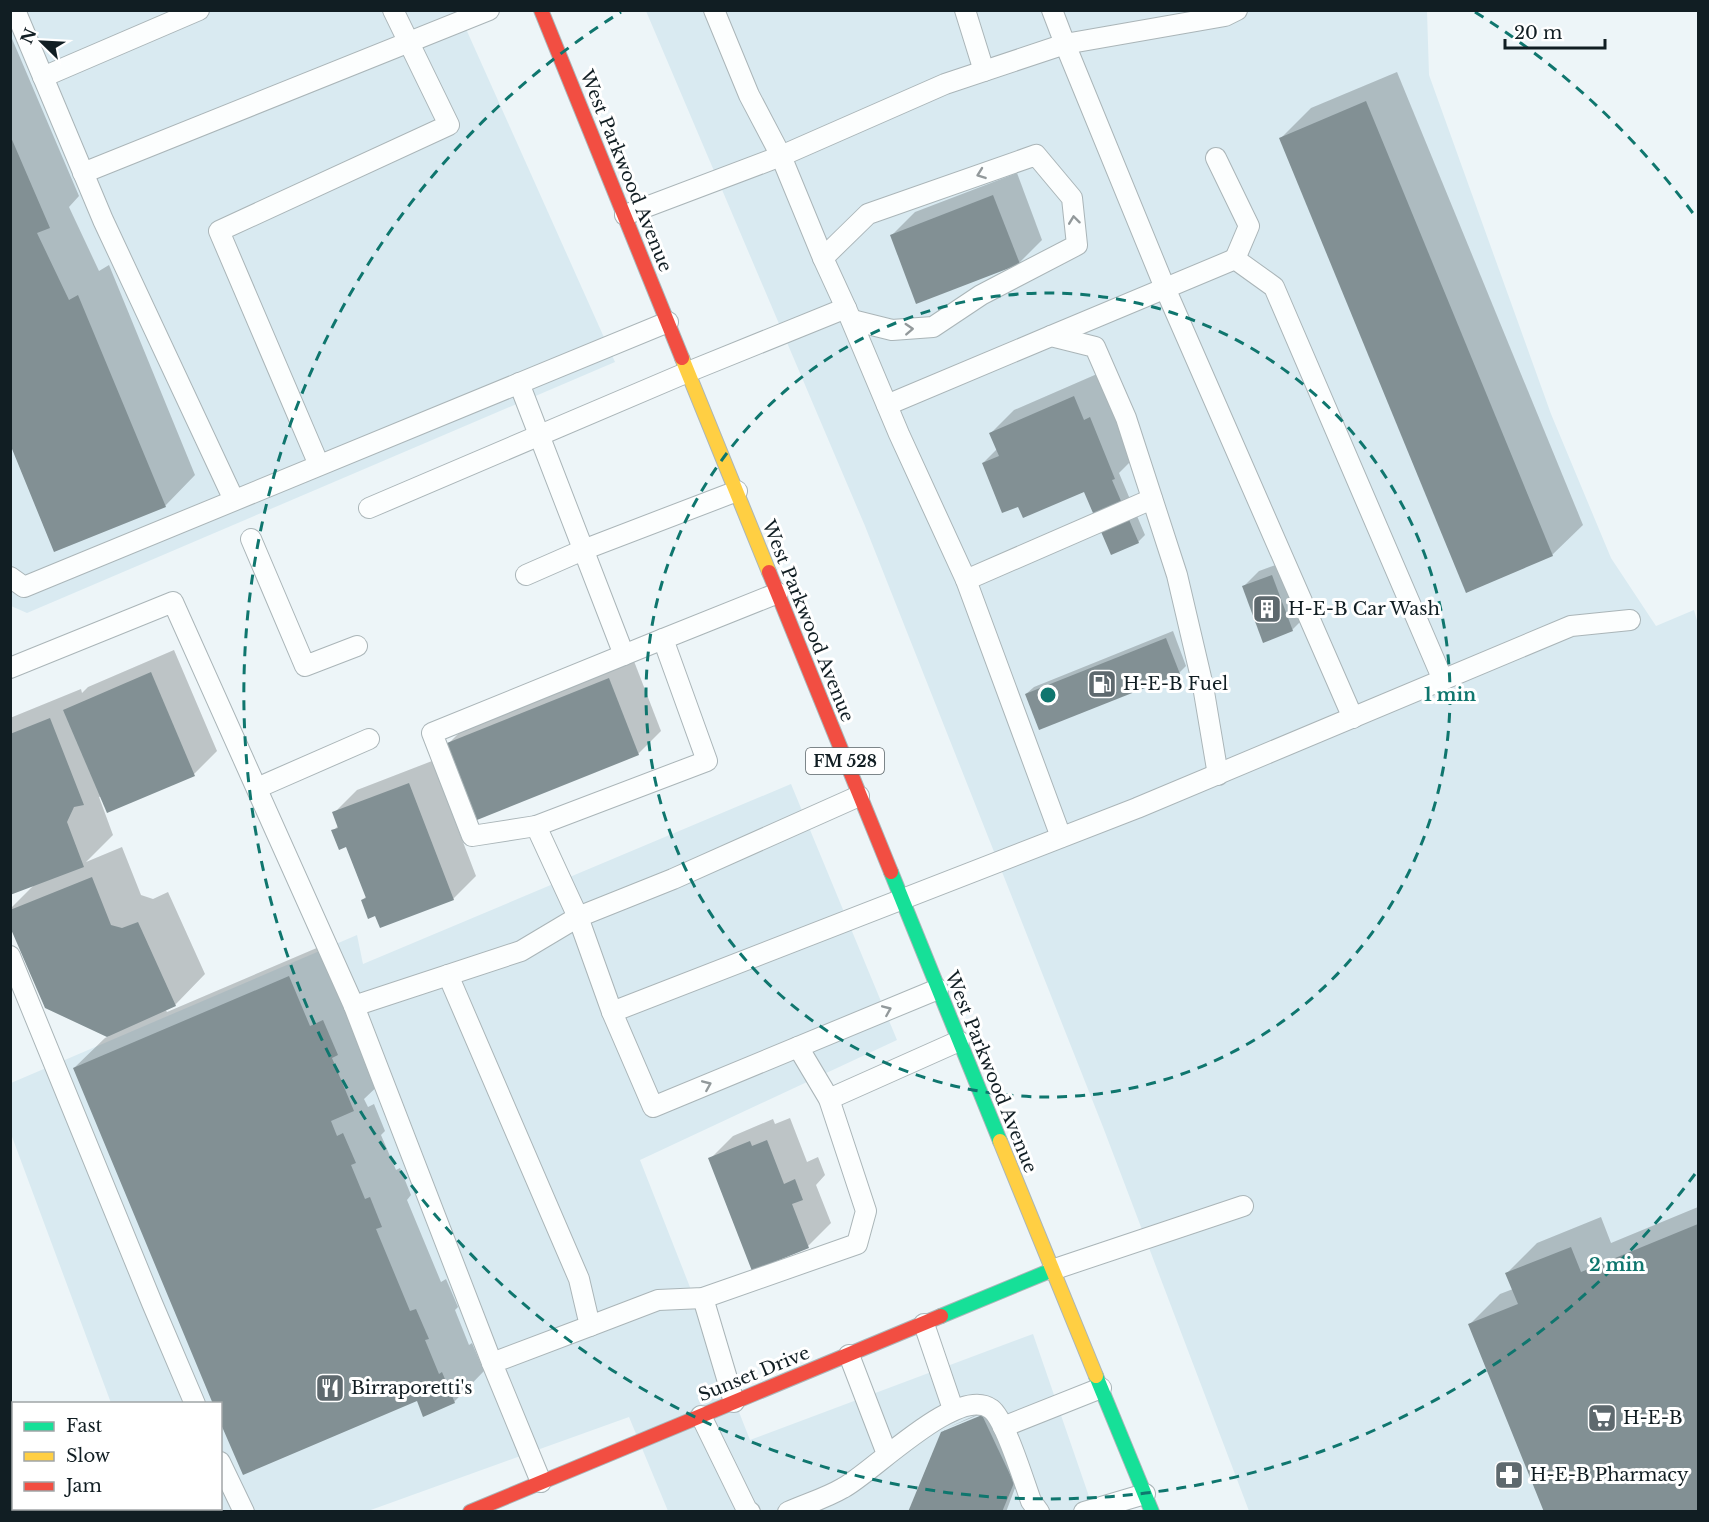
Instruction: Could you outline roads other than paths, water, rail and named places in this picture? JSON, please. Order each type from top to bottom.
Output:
[{"type":"main road","name":"West Parkwood Avenue","points":[[541,10],[1148,1503]]},
{"type":"main road","name":"Sunset Drive","points":[[470,1512],[1052,1270]]},
{"type":"lane","points":[[15,10],[103,220],[234,500]]},
{"type":"lane","points":[[43,77],[199,10]]},
{"type":"lane","points":[[319,465],[219,231],[449,125],[393,10]]},
{"type":"lane","points":[[83,173],[489,10]]},
{"type":"lane","points":[[714,10],[749,95],[781,156],[822,258],[966,580],[1061,837]]},
{"type":"lane","points":[[965,10],[984,71]]},
{"type":"lane","points":[[1052,10],[1165,288],[1353,718]]},
{"type":"lane","points":[[625,215],[781,156],[945,84],[1065,44],[1225,16],[1237,10]]},
{"type":"lane","points":[[369,508],[688,372],[849,314],[892,330],[933,327],[981,295],[1077,245],[1072,198],[1036,155],[868,214],[822,258]]},
{"type":"lane","points":[[887,405],[1235,259],[1249,226],[1216,158]]},
{"type":"lane","points":[[1235,259],[1274,287],[1443,680]]},
{"type":"lane","points":[[10,577],[24,587],[668,322]]},
{"type":"lane","points":[[1052,336],[1095,347],[1126,418],[1177,574],[1203,686],[1218,775]]},
{"type":"lane","points":[[519,383],[624,655]]},
{"type":"lane","points":[[526,575],[583,550],[736,491]]},
{"type":"lane","points":[[966,580],[1152,499]]},
{"type":"lane","points":[[251,539],[305,666],[357,646]]},
{"type":"lane","points":[[663,639],[707,761],[536,826],[472,836],[432,733],[663,639],[778,593]]},
{"type":"lane","points":[[10,668],[173,602],[354,1006],[492,1363],[541,1482]]},
{"type":"lane","points":[[612,1012],[1218,775],[1571,626],[1630,620]]},
{"type":"lane","points":[[256,788],[369,740]]},
{"type":"lane","points":[[354,1006],[521,951],[578,917],[674,879],[860,796]]},
{"type":"lane","points":[[536,826],[578,917],[612,1012],[653,1107],[938,989]]},
{"type":"lane","points":[[10,956],[194,1402]]},
{"type":"lane","points":[[448,975],[579,1279],[590,1326]]},
{"type":"lane","points":[[829,1099],[959,1041]]},
{"type":"lane","points":[[492,1363],[657,1300],[703,1298],[857,1245],[866,1211],[829,1099],[798,1047]]},
{"type":"lane","points":[[1052,1270],[1244,1206]]},
{"type":"lane","points":[[703,1298],[734,1402]]},
{"type":"lane","points":[[924,1324],[953,1409]]},
{"type":"lane","points":[[849,1355],[886,1454]]},
{"type":"lane","points":[[1003,1427],[1101,1388]]},
{"type":"lane","points":[[788,1512],[844,1488],[886,1454],[953,1409],[975,1405],[990,1408],[1003,1427],[1031,1502],[1039,1512]]},
{"type":"lane","points":[[701,1416],[750,1512]]},
{"type":"lane","points":[[222,1466],[244,1512]]},
{"type":"lane","points":[[1084,1512],[1148,1503]]},
{"type":"place","name":"H-E-B Car Wash","points":[[1267,609]]},
{"type":"place","name":"H-E-B Fuel","points":[[1102,684]]},
{"type":"place","name":"Birraporetti's","points":[[330,1388]]},
{"type":"place","name":"H-E-B","points":[[1602,1418]]},
{"type":"place","name":"H-E-B Pharmacy","points":[[1509,1475]]}]
